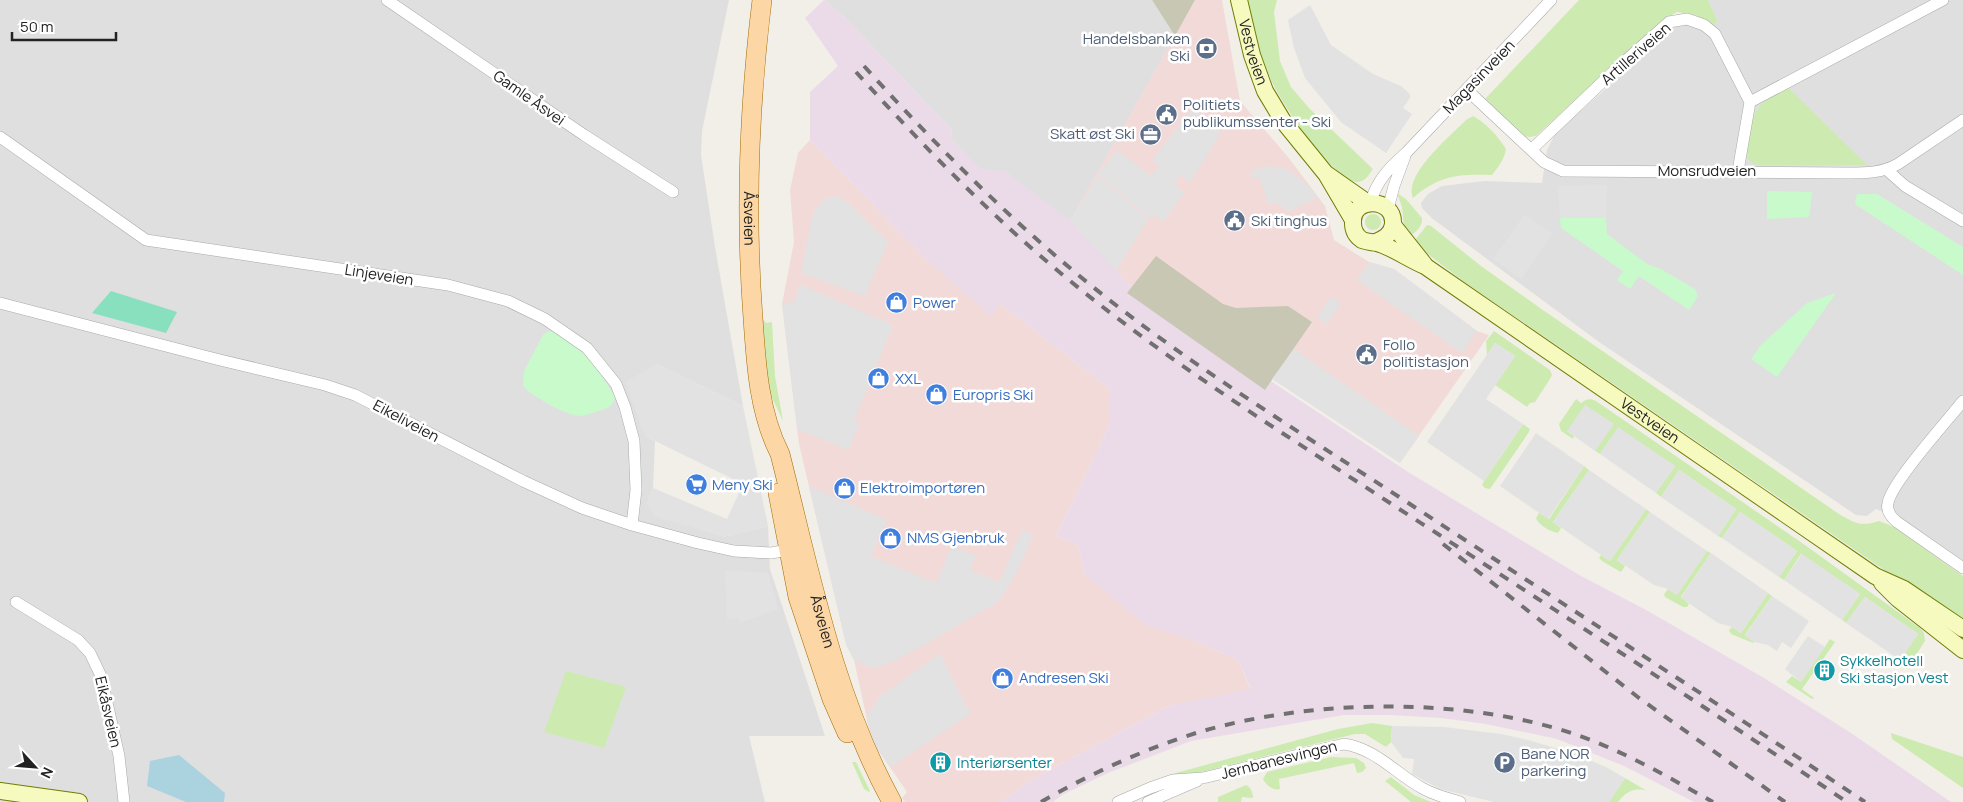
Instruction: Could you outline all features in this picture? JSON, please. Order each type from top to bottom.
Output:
[{"type":"main road","name":"Åsveien","points":[[762,0],[750,128],[748,234],[757,363],[770,435],[770,456],[796,548],[824,627],[847,702],[866,748],[892,802]]},
{"type":"main road","name":"Åsveien","points":[[796,548],[798,597],[828,690],[878,802]]},
{"type":"street","name":"Gamle Åsvei","points":[[387,0],[584,135],[673,192]]},
{"type":"street","name":"Vestveien","points":[[1239,0],[1252,55],[1265,91],[1283,122],[1326,174],[1353,220],[1354,230],[1359,237],[1367,242],[1376,242],[1425,266],[1875,576],[1904,589],[1963,629]]},
{"type":"street","name":"Magasinveien","points":[[1369,203],[1382,178],[1551,0]]},
{"type":"street","points":[[1738,172],[1750,102],[1942,0]]},
{"type":"street","name":"Artilleriveien","points":[[1531,150],[1616,69],[1670,22],[1687,19],[1704,25],[1715,34],[1750,102]]},
{"type":"street","name":"Monsrudveien","points":[[1467,90],[1544,162],[1563,171],[1848,173],[1888,170],[1963,120]]},
{"type":"street","name":"Linjeveien","points":[[0,137],[146,240],[448,285],[508,301],[545,319],[587,348],[616,384],[625,407],[634,441],[636,490],[632,524]]},
{"type":"street","name":"Magasinveien","points":[[1390,217],[1392,192],[1406,153]]},
{"type":"street","points":[[1888,170],[1906,186],[1963,221]]},
{"type":"street","name":"Vestveien","points":[[1326,174],[1369,203],[1380,204],[1425,266]]},
{"type":"street","points":[[1353,220],[1356,211],[1369,203]]},
{"type":"street","points":[[1376,242],[1387,236],[1390,217]]},
{"type":"street","name":"Eikeliveien","points":[[0,303],[325,385],[355,395],[523,481],[582,508],[632,524],[734,551],[771,552],[796,548]]},
{"type":"street","points":[[1963,401],[1894,489],[1888,502],[1891,517],[1963,568]]},
{"type":"street","name":"Vestveien","points":[[1875,576],[1898,599],[1963,650]]},
{"type":"street","name":"Eikåsveien","points":[[16,602],[78,640],[95,661],[101,676],[119,756],[124,802]]},
{"type":"street","name":"Jernbanesvingen","points":[[1118,802],[1173,780],[1204,778],[1344,744],[1357,746],[1370,752],[1422,788],[1438,796],[1460,802]]},
{"type":"street","name":"Jernbanesvingen","points":[[1148,802],[1176,792],[1204,778]]},
{"type":"street","points":[[0,791],[78,802]]},
{"type":"shaded area","points":[[0,0],[729,0],[702,131],[701,155],[743,406],[657,364],[645,436],[655,441],[653,488],[647,504],[723,537],[768,526],[770,569],[825,736],[749,736],[765,802],[0,802]]},
{"type":"shaded area","points":[[824,0],[1152,0],[1175,36],[1070,221],[1045,205],[1006,172],[981,170],[951,139],[952,130],[844,17]]},
{"type":"shaded area","points":[[824,0],[844,17],[952,130],[951,139],[981,169],[1006,172],[1070,221],[1130,285],[1209,340],[1408,472],[1581,576],[1648,611],[1764,678],[1851,733],[1951,802],[1694,802],[1624,766],[1557,739],[1486,724],[1441,718],[1344,715],[1191,741],[1108,773],[1062,795],[1053,802],[1000,802],[1035,778],[1168,706],[1251,689],[1238,660],[1195,641],[1146,625],[1084,574],[1078,545],[1056,536],[1110,421],[1110,389],[1000,304],[991,316],[926,259],[810,140],[810,92],[838,66],[805,18]]},
{"type":"shaded area","points":[[1152,0],[1195,0],[1175,36]]},
{"type":"shaded area","points":[[1195,0],[1222,0],[1240,101],[1288,157],[1325,206],[1334,240],[1369,262],[1394,269],[1477,331],[1489,335],[1400,463],[1130,285],[1070,221]]},
{"type":"shaded area","points":[[1708,0],[1963,0],[1963,564],[1899,519],[1876,509],[1867,516],[1856,515],[1599,342],[1433,219],[1422,208],[1421,203],[1428,194],[1442,186],[1485,181],[1542,183],[1547,150],[1555,134],[1675,27],[1693,24],[1703,29],[1718,22]]},
{"type":"shaded area","points":[[1310,5],[1331,45],[1373,74],[1401,86],[1410,94],[1410,98],[1403,108],[1412,114],[1386,153],[1341,122],[1305,78],[1294,48],[1288,20]]},
{"type":"shaded area","points":[[1193,108],[1221,133],[1190,182],[1181,175],[1174,184],[1184,193],[1163,222],[1155,215],[1150,219],[1098,174],[1117,150],[1151,176],[1159,166],[1152,160]]},
{"type":"shaded area","points":[[810,140],[926,259],[991,315],[1000,304],[1110,389],[1110,421],[1056,536],[1078,545],[1084,574],[1195,641],[1238,660],[1251,690],[1168,706],[1035,778],[1000,802],[905,802],[902,798],[907,792],[876,747],[869,729],[854,660],[846,644],[799,444],[782,304],[794,242],[790,190],[798,153]]},
{"type":"shaded area","points":[[1268,166],[1283,168],[1291,172],[1303,181],[1318,197],[1288,212],[1281,205],[1268,203],[1259,177],[1253,179],[1250,173]]},
{"type":"shaded area","points":[[1098,176],[1148,219],[1116,271],[1070,221]]},
{"type":"shaded area","points":[[1607,185],[1606,218],[1560,218],[1558,186]]},
{"type":"shaded area","points":[[836,196],[849,203],[888,242],[865,296],[801,273],[813,212],[824,199]]},
{"type":"shaded area","points":[[1525,214],[1552,234],[1521,279],[1493,259]]},
{"type":"shaded area","points":[[1156,256],[1223,304],[1236,308],[1288,306],[1312,322],[1265,390],[1127,293]]},
{"type":"shaded area","points":[[1369,262],[1394,269],[1477,331],[1462,353],[1357,280]]},
{"type":"shaded area","points":[[799,284],[893,325],[854,420],[860,423],[848,450],[797,429],[782,304],[795,301]]},
{"type":"shaded area","points":[[1331,297],[1341,303],[1327,324],[1317,317]]},
{"type":"shaded area","points":[[1495,343],[1515,356],[1486,399],[1523,424],[1484,481],[1427,442]]},
{"type":"shaded area","points":[[1294,349],[1419,436],[1400,463],[1272,379]]},
{"type":"shaded area","points":[[657,364],[743,406],[768,526],[723,537],[654,516],[647,504],[653,488],[727,519],[743,484],[645,436],[625,382]]},
{"type":"shaded area","points":[[1585,405],[1614,424],[1595,451],[1567,431]]},
{"type":"shaded area","points":[[1618,427],[1675,466],[1656,493],[1600,454]]},
{"type":"shaded area","points":[[1536,433],[1584,466],[1548,519],[1500,486]]},
{"type":"shaded area","points":[[1589,470],[1646,509],[1610,561],[1553,522]]},
{"type":"shaded area","points":[[1679,470],[1736,509],[1718,536],[1661,497]]},
{"type":"shaded area","points":[[809,486],[887,520],[871,556],[936,583],[952,546],[976,556],[970,570],[999,582],[1022,530],[1033,535],[1017,572],[998,602],[917,649],[887,664],[873,668],[854,660],[846,644]]},
{"type":"shaded area","points":[[1650,512],[1707,551],[1677,595],[1668,589],[1654,585],[1617,560]]},
{"type":"shaded area","points":[[1740,512],[1797,551],[1779,577],[1722,538]]},
{"type":"shaded area","points":[[1711,553],[1768,593],[1741,633],[1732,627],[1718,623],[1681,598]]},
{"type":"shaded area","points":[[1802,554],[1860,594],[1842,620],[1784,580]]},
{"type":"shaded area","points":[[725,570],[768,573],[778,609],[740,623],[738,618],[727,620]]},
{"type":"shaded area","points":[[1772,596],[1809,621],[1791,648],[1782,642],[1777,651],[1768,645],[1754,642],[1745,636]]},
{"type":"shaded area","points":[[1865,597],[1918,634],[1900,660],[1846,623]]},
{"type":"shaded area","points":[[1808,636],[1825,647],[1801,682],[1785,669]]},
{"type":"shaded area","points":[[940,654],[970,714],[890,767],[876,747],[867,716],[880,696]]},
{"type":"shaded area","name":"Bane NOR parkering","points":[[1392,726],[1444,727],[1501,734],[1528,740],[1575,754],[1606,767],[1625,778],[1609,802],[1494,802],[1440,789],[1412,774],[1414,759],[1403,758],[1391,742]]},
{"type":"green space","points":[[1247,0],[1277,0],[1274,12],[1280,61],[1291,87],[1309,108],[1373,169],[1364,180],[1359,182],[1349,179],[1337,170],[1298,125],[1273,84],[1264,64]]},
{"type":"green space","points":[[1579,0],[1708,0],[1718,22],[1712,25],[1695,15],[1677,12],[1660,22],[1536,136],[1524,136],[1485,99]]},
{"type":"green space","points":[[1787,87],[1867,165],[1753,164],[1748,159],[1747,148],[1755,114],[1762,104]]},
{"type":"green space","points":[[1473,116],[1491,130],[1506,149],[1503,160],[1497,169],[1492,175],[1469,175],[1441,180],[1413,198],[1412,189],[1421,167],[1466,120]]},
{"type":"green space","points":[[1767,191],[1812,192],[1809,217],[1767,219]]},
{"type":"green space","points":[[1397,193],[1406,199],[1422,218],[1419,228],[1411,235],[1404,227],[1402,207]]},
{"type":"green space","points":[[1857,194],[1877,194],[1963,247],[1963,275],[1855,204]]},
{"type":"green space","points":[[1373,214],[1379,216],[1381,222],[1379,228],[1373,230],[1367,228],[1365,222],[1367,216]]},
{"type":"green space","points":[[1560,218],[1606,218],[1607,234],[1647,264],[1661,269],[1695,289],[1698,296],[1689,310],[1639,276],[1630,289],[1617,280],[1623,271],[1561,228]]},
{"type":"green space","points":[[1427,225],[1431,226],[1481,266],[1540,308],[1839,514],[1849,520],[1862,524],[1879,521],[1894,527],[1963,576],[1963,624],[1463,281],[1420,248],[1415,240]]},
{"type":"green space","points":[[111,291],[177,312],[166,333],[92,313]]},
{"type":"green space","points":[[1836,293],[1777,377],[1751,359],[1761,345],[1807,303]]},
{"type":"green space","points":[[762,318],[766,323],[772,322],[775,376],[783,421],[768,389]]},
{"type":"green space","points":[[549,331],[569,340],[596,368],[615,397],[609,407],[584,416],[573,415],[549,404],[523,386],[524,371],[543,335]]},
{"type":"green space","points":[[1494,331],[1550,370],[1552,375],[1550,379],[1535,402],[1530,403],[1527,407],[1495,385],[1515,356],[1495,343],[1487,356],[1486,341]]},
{"type":"green space","points":[[1576,399],[1581,403],[1588,399],[1596,401],[1805,545],[1920,628],[1924,633],[1925,641],[1907,669],[1900,664],[1900,660],[1918,634],[1865,597],[1846,623],[1842,620],[1860,594],[1801,554],[1784,580],[1779,577],[1797,551],[1740,512],[1722,538],[1718,536],[1736,509],[1679,470],[1661,497],[1656,493],[1675,466],[1618,428],[1600,454],[1595,451],[1613,424],[1567,431],[1574,436],[1573,439],[1561,431],[1559,424]]},
{"type":"green space","points":[[1523,424],[1530,429],[1529,432],[1490,489],[1485,488],[1482,485],[1484,481]]},
{"type":"green space","points":[[1584,466],[1589,470],[1553,522],[1561,528],[1558,533],[1545,528],[1536,518],[1539,513],[1549,519]]},
{"type":"green space","points":[[1646,509],[1650,512],[1617,560],[1625,566],[1621,572],[1602,561],[1599,558],[1601,555],[1610,561]]},
{"type":"green space","points":[[1707,551],[1711,553],[1681,597],[1689,604],[1687,607],[1683,607],[1665,597],[1664,594],[1668,589],[1677,595]]},
{"type":"green space","points":[[1768,593],[1772,596],[1745,635],[1754,642],[1731,634],[1729,630],[1732,627],[1741,633]]},
{"type":"green space","points":[[1830,639],[1835,642],[1802,689],[1814,698],[1812,699],[1786,682],[1792,676],[1801,682]]},
{"type":"green space","points":[[566,671],[626,687],[604,748],[544,732]]},
{"type":"green space","points":[[1372,723],[1392,726],[1391,742],[1386,747],[1365,734],[1355,734],[1133,789],[1172,774],[1338,729]]},
{"type":"green space","points":[[1891,733],[1963,757],[1963,788],[1892,739]]},
{"type":"green space","points":[[1331,757],[1356,758],[1364,763],[1366,768],[1362,772],[1357,773],[1354,763],[1279,779],[1280,789],[1270,787],[1263,779],[1267,772]]},
{"type":"green space","points":[[852,762],[856,762],[869,792],[864,789]]},
{"type":"green space","points":[[1391,777],[1414,795],[1431,802],[1411,802],[1385,781]]},
{"type":"green space","points":[[1625,778],[1647,791],[1634,790],[1627,793],[1618,802],[1609,802]]},
{"type":"green space","points":[[1246,785],[1251,790],[1253,798],[1242,797],[1241,802],[1218,802],[1218,797]]},
{"type":"water","points":[[179,755],[225,793],[224,802],[186,802],[147,786],[150,761]]},
{"type":"railway","points":[[864,66],[920,127],[1039,242],[1141,324],[1259,406],[1865,802]]},
{"type":"railway","points":[[856,72],[985,206],[1040,256],[1146,340],[1267,423],[1847,802]]},
{"type":"railway","points":[[1443,544],[1639,698],[1785,802]]},
{"type":"railway","points":[[1041,802],[1117,763],[1196,733],[1287,713],[1385,706],[1435,708],[1484,713],[1530,722],[1574,734],[1627,756],[1713,802]]},
{"type":"place","name":"Handelsbanken Ski","points":[[1206,48]]},
{"type":"place","name":"Politiets publikumssenter - Ski","points":[[1167,114]]},
{"type":"place","name":"Skatt øst Ski","points":[[1151,134]]},
{"type":"place","name":"Ski tinghus","points":[[1235,221]]},
{"type":"place","name":"Power","points":[[897,303]]},
{"type":"place","name":"Follo politistasjon","points":[[1367,354]]},
{"type":"place","name":"XXL","points":[[879,379]]},
{"type":"place","name":"Europris Ski","points":[[937,395]]},
{"type":"place","name":"Meny Ski","points":[[696,485]]},
{"type":"place","name":"Elektroimportøren","points":[[844,488]]},
{"type":"place","name":"NMS Gjenbruk","points":[[891,538]]},
{"type":"place","name":"Sykkelhotell Ski stasjon Vest","points":[[1824,670]]},
{"type":"place","name":"Andresen Ski","points":[[1003,678]]},
{"type":"place","name":"Interiørsenter","points":[[941,763]]},
{"type":"place","name":"Bane NOR parkering","points":[[1505,763]]}]
